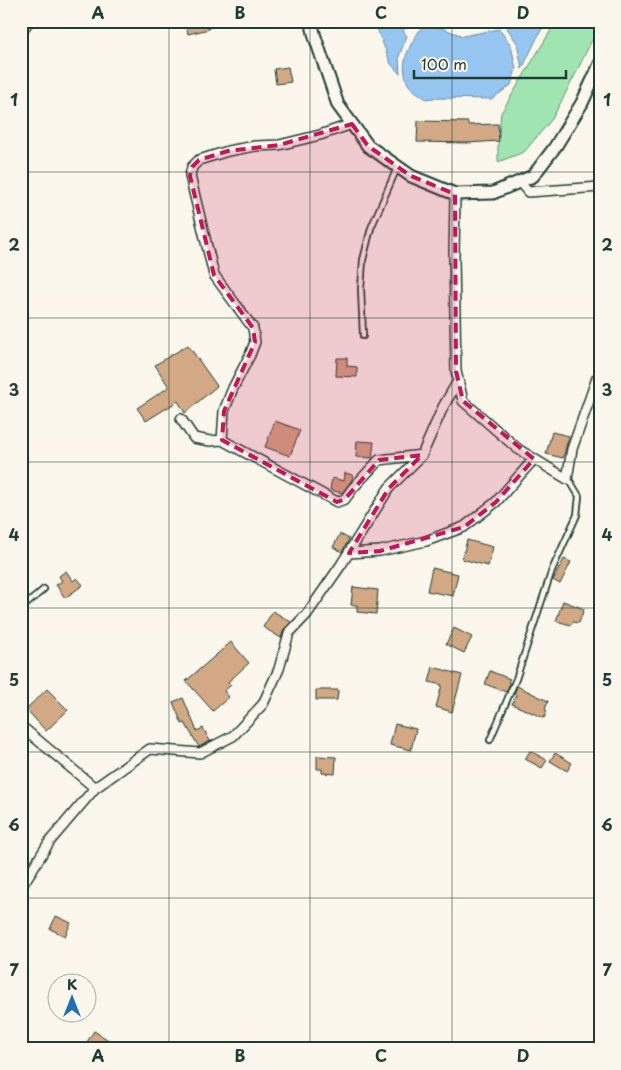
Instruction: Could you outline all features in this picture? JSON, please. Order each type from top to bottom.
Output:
[{"type":"street","points":[[21,32],[30,21]]},
{"type":"street","points":[[311,21],[338,105],[368,146],[411,176],[455,194],[493,193],[533,176],[555,147],[582,103],[600,64]]},
{"type":"street","points":[[222,440],[224,411],[255,342],[253,328],[214,275],[190,176],[192,167],[199,160],[228,151],[255,146],[278,145],[320,135],[352,124]]},
{"type":"street","points":[[519,181],[528,192],[600,187]]},
{"type":"street","points":[[455,194],[456,371],[463,401],[518,449],[567,479],[572,449],[597,378],[600,376]]},
{"type":"street","points":[[21,887],[50,841],[95,788],[150,749],[200,753],[234,736],[263,704],[279,669],[289,633],[307,614],[349,553],[389,488],[422,455],[443,407],[458,380]]},
{"type":"street","points":[[180,419],[194,438],[210,441],[222,440],[336,502],[345,499],[379,460],[422,455]]},
{"type":"street","points":[[349,553],[380,551],[426,541],[464,527],[496,502],[534,459]]},
{"type":"street","points":[[21,726],[95,788]]},
{"type":"lane","points":[[363,336],[361,289],[364,260],[371,228],[398,167]]},
{"type":"lane","points":[[490,740],[516,679],[552,570],[577,515],[579,496],[567,479]]},
{"type":"lane","points":[[21,609],[44,589]]},
{"type":"highlighted area","points":[[352,124],[368,146],[411,176],[455,194],[456,371],[463,401],[534,459],[496,502],[464,527],[380,551],[349,553],[389,488],[422,455],[379,460],[345,499],[337,502],[222,440],[224,411],[255,342],[253,328],[214,275],[190,176],[192,167],[199,160],[228,151],[279,145]]},
{"type":"green space","points":[[553,21],[600,21],[600,29],[591,42],[552,119],[524,152],[498,162],[501,113],[551,30]]},
{"type":"water","points":[[374,21],[418,21],[414,26],[408,24],[403,31],[407,36],[399,56],[400,74],[391,64]]},
{"type":"water","points":[[517,21],[546,21],[522,69],[517,43],[507,28]]},
{"type":"water","points":[[425,22],[463,36],[499,29],[511,45],[516,69],[511,85],[492,99],[426,99],[416,92],[408,84],[405,75],[405,59]]},
{"type":"building","points":[[185,21],[207,21],[209,29],[188,34]]},
{"type":"building","points":[[288,67],[291,82],[276,84],[274,69]]},
{"type":"building","points":[[418,121],[468,122],[468,125],[498,124],[499,141],[467,143],[417,142]]},
{"type":"building","points":[[188,345],[217,386],[185,413],[178,401],[146,421],[137,408],[169,387],[155,365]]},
{"type":"building","points":[[337,358],[347,358],[347,366],[357,367],[357,377],[336,376]]},
{"type":"building","points":[[275,421],[300,430],[290,456],[265,447]]},
{"type":"building","points":[[552,432],[569,436],[563,458],[546,454]]},
{"type":"building","points":[[357,441],[374,442],[372,458],[356,457]]},
{"type":"building","points":[[345,473],[353,475],[352,480],[342,493],[330,490],[332,478],[344,481]]},
{"type":"building","points":[[340,534],[349,539],[342,552],[333,547]]},
{"type":"building","points":[[467,540],[493,547],[488,566],[462,559]]},
{"type":"building","points":[[564,559],[571,562],[560,584],[553,580]]},
{"type":"building","points":[[432,568],[458,574],[453,596],[427,591]]},
{"type":"building","points":[[66,571],[73,581],[77,578],[83,585],[65,598],[56,585],[62,581],[59,576]]},
{"type":"building","points":[[353,587],[378,590],[376,614],[357,612],[357,605],[351,605]]},
{"type":"building","points":[[563,601],[584,609],[579,623],[573,622],[571,625],[556,621]]},
{"type":"building","points":[[273,611],[291,622],[284,629],[281,638],[263,627]]},
{"type":"building","points":[[454,628],[472,637],[464,653],[446,644]]},
{"type":"building","points":[[231,642],[249,663],[228,682],[231,685],[224,691],[229,697],[213,711],[186,681]]},
{"type":"building","points":[[433,667],[462,675],[452,712],[436,707],[442,685],[429,682]]},
{"type":"building","points":[[490,671],[510,679],[506,692],[485,684]]},
{"type":"building","points":[[517,686],[548,701],[544,718],[512,704]]},
{"type":"building","points":[[47,689],[68,710],[46,731],[26,709]]},
{"type":"building","points":[[316,690],[338,690],[337,700],[316,700]]},
{"type":"building","points":[[183,698],[197,731],[203,728],[210,741],[199,747],[185,723],[182,724],[173,702]]},
{"type":"building","points":[[395,724],[416,729],[411,750],[390,745]]},
{"type":"building","points":[[530,751],[547,760],[542,768],[525,759]]},
{"type":"building","points":[[555,753],[572,763],[567,771],[550,761]]},
{"type":"building","points":[[317,756],[336,757],[335,774],[322,773],[322,769],[317,769]]},
{"type":"building","points":[[56,916],[71,923],[65,936],[50,929]]},
{"type":"building","points":[[94,1031],[123,1049],[99,1049],[87,1042]]}]
